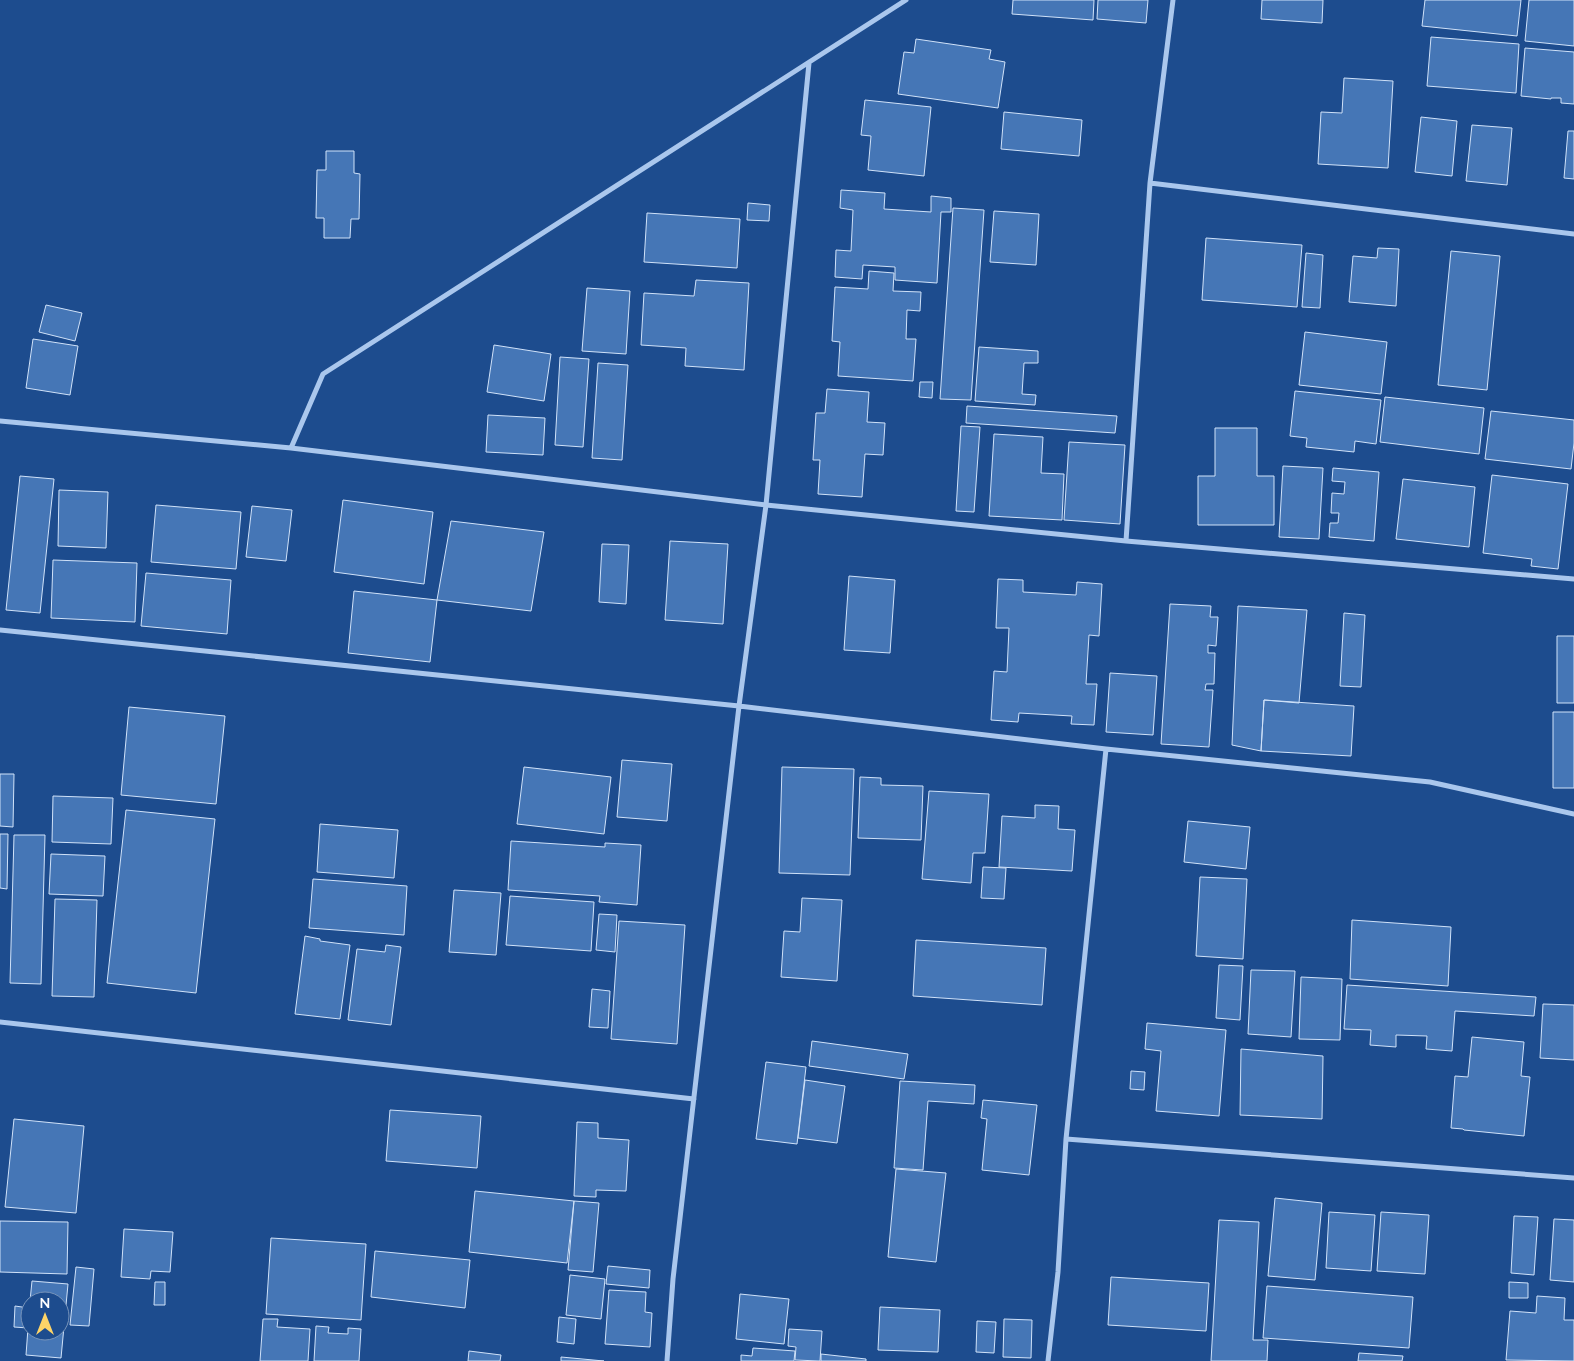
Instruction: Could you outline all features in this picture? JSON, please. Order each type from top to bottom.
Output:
[{"type":"street","points":[[291,448],[323,374],[906,0]]},
{"type":"street","points":[[1126,541],[1150,183],[1173,0]]},
{"type":"street","points":[[667,1361],[674,1279],[739,706],[766,505],[809,63]]},
{"type":"street","points":[[1150,183],[1574,234]]},
{"type":"street","points":[[0,421],[291,448],[766,505],[1126,541],[1574,580]]},
{"type":"street","points":[[0,630],[739,706],[1106,749],[1430,782],[1574,814]]},
{"type":"street","points":[[1048,1361],[1058,1272],[1066,1139],[1106,749]]},
{"type":"street","points":[[0,1022],[694,1099]]},
{"type":"street","points":[[1066,1139],[1574,1178]]},
{"type":"building","points":[[1013,0],[1094,0],[1093,20],[1012,14]]},
{"type":"building","points":[[1098,0],[1148,0],[1146,23],[1097,19]]},
{"type":"building","points":[[1262,0],[1323,0],[1322,23],[1261,19]]},
{"type":"building","points":[[1425,0],[1521,0],[1517,36],[1422,26]]},
{"type":"building","points":[[1529,0],[1574,0],[1574,46],[1525,41]]},
{"type":"building","points":[[1431,37],[1519,44],[1516,93],[1427,86]]},
{"type":"building","points":[[916,39],[991,50],[989,59],[1005,62],[998,108],[898,94],[904,52],[914,53]]},
{"type":"building","points":[[1525,48],[1574,52],[1574,104],[1561,103],[1561,98],[1521,96]]},
{"type":"building","points":[[1344,78],[1393,81],[1388,168],[1318,164],[1321,112],[1342,113]]},
{"type":"building","points":[[865,100],[931,107],[924,176],[868,170],[871,136],[861,135]]},
{"type":"building","points":[[1004,112],[1082,120],[1079,156],[1001,149]]},
{"type":"building","points":[[1421,117],[1457,121],[1452,176],[1415,172]]},
{"type":"building","points":[[1472,125],[1512,128],[1507,185],[1466,181]]},
{"type":"building","points":[[1568,131],[1574,131],[1574,179],[1564,178]]},
{"type":"building","points":[[326,151],[354,151],[354,173],[360,174],[359,219],[351,219],[350,238],[324,238],[324,218],[316,218],[317,170],[326,170]]},
{"type":"building","points":[[841,190],[885,193],[884,209],[931,212],[931,196],[951,198],[951,212],[941,212],[937,283],[895,280],[895,267],[863,265],[862,279],[835,277],[836,250],[851,251],[853,210],[840,208]]},
{"type":"building","points":[[748,203],[770,205],[769,221],[747,220]]},
{"type":"building","points":[[953,208],[984,210],[971,400],[940,399]]},
{"type":"building","points":[[994,211],[1039,214],[1036,265],[990,262]]},
{"type":"building","points":[[647,213],[740,219],[737,268],[644,262]]},
{"type":"building","points":[[1206,238],[1302,245],[1297,307],[1202,300]]},
{"type":"building","points":[[1378,248],[1399,249],[1396,306],[1349,302],[1353,256],[1377,258]]},
{"type":"building","points":[[1451,251],[1500,256],[1487,390],[1438,385]]},
{"type":"building","points":[[1306,253],[1323,255],[1320,308],[1302,307]]},
{"type":"building","points":[[869,271],[894,273],[893,291],[921,292],[920,311],[907,310],[906,339],[916,339],[913,381],[838,376],[840,342],[832,341],[835,287],[868,289]]},
{"type":"building","points":[[696,280],[749,283],[744,370],[685,366],[686,348],[641,345],[644,293],[694,296]]},
{"type":"building","points":[[587,288],[630,291],[626,354],[582,351]]},
{"type":"building","points":[[46,305],[82,313],[75,341],[39,332]]},
{"type":"building","points":[[1305,332],[1387,342],[1381,394],[1299,385]]},
{"type":"building","points":[[33,339],[78,346],[70,395],[26,388]]},
{"type":"building","points":[[494,345],[551,354],[544,401],[487,392]]},
{"type":"building","points":[[979,347],[1038,351],[1038,363],[1024,363],[1022,394],[1036,395],[1035,405],[975,401]]},
{"type":"building","points":[[560,357],[589,359],[583,447],[555,445]]},
{"type":"building","points":[[598,363],[628,365],[622,460],[592,458]]},
{"type":"building","points":[[920,382],[933,382],[932,398],[919,397]]},
{"type":"building","points":[[827,389],[869,392],[867,422],[885,423],[883,455],[865,454],[862,497],[818,494],[820,460],[813,460],[816,413],[825,413]]},
{"type":"building","points":[[1295,391],[1381,400],[1376,444],[1355,441],[1354,452],[1306,447],[1307,438],[1290,436]]},
{"type":"building","points":[[1385,397],[1484,408],[1479,454],[1380,442]]},
{"type":"building","points":[[967,406],[1117,416],[1115,433],[966,423]]},
{"type":"building","points":[[1491,411],[1574,420],[1571,469],[1485,459]]},
{"type":"building","points":[[488,415],[545,418],[543,455],[486,452]]},
{"type":"building","points":[[961,426],[980,427],[974,512],[956,511]]},
{"type":"building","points":[[1215,428],[1257,428],[1257,476],[1274,476],[1274,525],[1198,525],[1198,476],[1215,476]]},
{"type":"building","points":[[994,434],[1043,437],[1041,473],[1064,474],[1062,520],[989,516]]},
{"type":"building","points":[[1069,442],[1125,445],[1120,524],[1064,520]]},
{"type":"building","points":[[1283,466],[1323,468],[1319,539],[1279,537]]},
{"type":"building","points":[[1333,468],[1379,472],[1374,541],[1329,537],[1330,523],[1338,523],[1339,513],[1331,513],[1332,493],[1344,494],[1345,482],[1332,481]]},
{"type":"building","points":[[1492,475],[1568,484],[1558,569],[1531,566],[1532,559],[1483,553]]},
{"type":"building","points":[[20,476],[54,479],[40,613],[6,610]]},
{"type":"building","points":[[1403,479],[1475,487],[1469,547],[1396,539]]},
{"type":"building","points":[[59,490],[108,492],[106,548],[58,546]]},
{"type":"building","points":[[343,500],[433,512],[424,584],[334,572]]},
{"type":"building","points":[[156,505],[241,512],[236,569],[151,562]]},
{"type":"building","points":[[252,506],[292,510],[286,561],[246,557]]},
{"type":"building","points":[[451,521],[544,532],[531,611],[437,600]]},
{"type":"building","points":[[670,541],[728,544],[723,624],[665,620]]},
{"type":"building","points":[[602,544],[629,545],[626,604],[599,602]]},
{"type":"building","points":[[53,560],[137,563],[135,622],[51,618]]},
{"type":"building","points":[[146,573],[231,580],[227,634],[141,626]]},
{"type":"building","points":[[849,576],[895,580],[890,653],[844,650]]},
{"type":"building","points":[[998,579],[1023,580],[1023,592],[1076,595],[1077,582],[1102,584],[1099,636],[1089,635],[1086,684],[1097,684],[1094,725],[1071,724],[1072,716],[1019,713],[1018,722],[991,720],[994,671],[1007,672],[1009,628],[996,628]]},
{"type":"building","points":[[354,591],[437,600],[430,662],[348,653]]},
{"type":"building","points":[[1170,604],[1211,606],[1210,617],[1218,617],[1216,646],[1208,645],[1208,653],[1215,653],[1214,684],[1206,684],[1205,690],[1213,690],[1209,747],[1161,744]]},
{"type":"building","points":[[1238,606],[1307,610],[1299,703],[1264,700],[1261,751],[1232,745]]},
{"type":"building","points":[[1344,613],[1365,615],[1361,687],[1340,686]]},
{"type":"building","points":[[1557,636],[1574,636],[1574,703],[1557,703]]},
{"type":"building","points":[[1110,673],[1157,676],[1153,735],[1106,732]]},
{"type":"building","points":[[1264,700],[1354,706],[1351,756],[1261,751]]},
{"type":"building","points":[[129,707],[225,716],[216,804],[121,795]]},
{"type":"building","points":[[1553,712],[1574,712],[1574,788],[1553,788]]},
{"type":"building","points":[[622,760],[672,764],[667,821],[617,817]]},
{"type":"building","points":[[524,767],[611,777],[604,834],[517,824]]},
{"type":"building","points":[[782,767],[854,769],[850,875],[779,873]]},
{"type":"building","points":[[0,774],[14,774],[13,827],[0,826]]},
{"type":"building","points":[[860,777],[881,778],[881,785],[923,786],[921,840],[858,838]]},
{"type":"building","points":[[929,791],[989,794],[985,853],[973,853],[971,883],[922,879]]},
{"type":"building","points":[[53,796],[113,798],[111,844],[52,842]]},
{"type":"building","points":[[1035,805],[1059,806],[1058,829],[1075,830],[1072,871],[999,867],[1002,816],[1035,818]]},
{"type":"building","points":[[126,810],[215,819],[196,993],[107,983]]},
{"type":"building","points":[[1188,821],[1250,827],[1246,869],[1184,862]]},
{"type":"building","points":[[320,824],[398,830],[394,878],[317,872]]},
{"type":"building","points":[[0,834],[8,834],[7,889],[0,888]]},
{"type":"building","points":[[14,835],[45,835],[41,984],[10,983]]},
{"type":"building","points":[[511,841],[605,847],[605,843],[641,845],[637,905],[599,902],[600,896],[508,890]]},
{"type":"building","points":[[51,854],[105,856],[103,896],[49,894]]},
{"type":"building","points":[[983,867],[1006,868],[1004,899],[981,898]]},
{"type":"building","points":[[1200,877],[1247,879],[1243,959],[1196,956]]},
{"type":"building","points":[[313,879],[407,886],[404,935],[309,928]]},
{"type":"building","points":[[454,890],[501,893],[496,955],[449,952]]},
{"type":"building","points":[[510,896],[594,902],[591,951],[506,945]]},
{"type":"building","points":[[802,898],[842,900],[837,981],[781,977],[784,931],[800,932]]},
{"type":"building","points":[[55,899],[97,900],[94,997],[52,996]]},
{"type":"building","points":[[599,914],[617,915],[615,952],[596,950]]},
{"type":"building","points":[[1352,920],[1451,927],[1448,986],[1350,979]]},
{"type":"building","points":[[619,921],[685,925],[677,1044],[611,1039]]},
{"type":"building","points":[[305,936],[320,939],[320,941],[350,945],[340,1019],[295,1014]]},
{"type":"building","points":[[916,940],[1046,948],[1042,1005],[913,996]]},
{"type":"building","points":[[386,945],[401,947],[391,1025],[348,1020],[357,949],[385,952]]},
{"type":"building","points":[[1219,965],[1243,966],[1240,1020],[1216,1018]]},
{"type":"building","points":[[1251,970],[1295,971],[1291,1037],[1248,1034]]},
{"type":"building","points":[[1301,977],[1342,979],[1340,1040],[1299,1039]]},
{"type":"building","points":[[1347,985],[1536,997],[1534,1016],[1455,1011],[1452,1051],[1426,1049],[1427,1036],[1396,1035],[1396,1047],[1370,1045],[1371,1030],[1344,1029]]},
{"type":"building","points":[[592,989],[610,991],[608,1028],[589,1027]]},
{"type":"building","points":[[1543,1004],[1574,1005],[1574,1060],[1540,1058]]},
{"type":"building","points":[[1147,1023],[1226,1030],[1219,1116],[1156,1111],[1161,1051],[1145,1049]]},
{"type":"building","points":[[1472,1037],[1524,1042],[1521,1076],[1530,1077],[1524,1136],[1451,1128],[1455,1076],[1468,1077]]},
{"type":"building","points":[[812,1041],[908,1054],[904,1079],[809,1066]]},
{"type":"building","points":[[1241,1049],[1323,1056],[1322,1119],[1240,1115]]},
{"type":"building","points":[[766,1062],[806,1067],[797,1144],[756,1139]]},
{"type":"building","points":[[1131,1071],[1145,1072],[1144,1090],[1130,1089]]},
{"type":"building","points":[[805,1080],[845,1086],[837,1143],[798,1138]]},
{"type":"building","points":[[900,1081],[975,1085],[974,1104],[928,1101],[923,1170],[894,1168]]},
{"type":"building","points":[[983,1100],[1037,1105],[1029,1175],[982,1170],[987,1119],[981,1118]]},
{"type":"building","points":[[390,1110],[481,1116],[477,1168],[386,1161]]},
{"type":"building","points":[[14,1119],[84,1126],[76,1213],[5,1207]]},
{"type":"building","points":[[577,1122],[598,1123],[598,1138],[629,1140],[626,1191],[596,1190],[596,1197],[574,1196]]},
{"type":"building","points":[[896,1169],[946,1173],[936,1262],[888,1257]]},
{"type":"building","points":[[475,1191],[574,1201],[567,1263],[469,1252]]},
{"type":"building","points":[[1275,1198],[1322,1203],[1315,1280],[1268,1276]]},
{"type":"building","points":[[574,1201],[599,1203],[593,1272],[568,1270]]},
{"type":"building","points":[[1329,1212],[1375,1215],[1371,1271],[1326,1268]]},
{"type":"building","points":[[1381,1212],[1429,1215],[1425,1274],[1377,1271]]},
{"type":"building","points":[[1514,1216],[1538,1217],[1534,1275],[1511,1273]]},
{"type":"building","points":[[1554,1219],[1574,1220],[1574,1282],[1550,1280]]},
{"type":"building","points":[[1219,1220],[1259,1222],[1253,1340],[1268,1340],[1267,1361],[1211,1361]]},
{"type":"building","points":[[0,1221],[68,1222],[67,1274],[0,1272]]},
{"type":"building","points":[[124,1229],[173,1232],[170,1272],[151,1271],[150,1279],[121,1277]]},
{"type":"building","points":[[271,1238],[366,1244],[361,1320],[266,1314]]},
{"type":"building","points":[[375,1251],[470,1260],[465,1308],[371,1297]]},
{"type":"building","points":[[608,1266],[650,1270],[649,1288],[606,1284]]},
{"type":"building","points":[[76,1267],[94,1269],[89,1326],[70,1325]]},
{"type":"building","points":[[570,1275],[605,1279],[601,1319],[566,1315]]},
{"type":"building","points":[[1111,1277],[1209,1283],[1206,1331],[1108,1325]]},
{"type":"building","points":[[32,1281],[68,1284],[67,1291],[31,1291]]},
{"type":"building","points":[[155,1282],[165,1282],[165,1305],[154,1305]]},
{"type":"building","points":[[1509,1282],[1528,1283],[1528,1298],[1509,1298]]},
{"type":"building","points":[[1267,1286],[1413,1297],[1409,1348],[1263,1338]]},
{"type":"building","points":[[609,1290],[646,1292],[645,1312],[652,1313],[650,1347],[605,1344]]},
{"type":"building","points":[[740,1294],[789,1299],[784,1344],[736,1339]]},
{"type":"building","points":[[1537,1296],[1565,1298],[1564,1320],[1574,1320],[1574,1361],[1506,1360],[1510,1311],[1536,1313]]},
{"type":"building","points":[[15,1306],[20,1307],[20,1327],[14,1327]]},
{"type":"building","points":[[880,1307],[940,1310],[938,1352],[878,1350]]},
{"type":"building","points":[[559,1317],[576,1319],[574,1344],[557,1342]]},
{"type":"building","points":[[263,1319],[278,1319],[277,1327],[310,1329],[308,1361],[260,1361]]},
{"type":"building","points":[[1004,1319],[1032,1320],[1031,1358],[1003,1357]]},
{"type":"building","points":[[977,1321],[996,1322],[994,1353],[976,1352]]},
{"type":"building","points":[[316,1326],[329,1327],[328,1333],[348,1334],[348,1328],[361,1329],[359,1361],[314,1361]]},
{"type":"building","points":[[789,1329],[822,1331],[820,1361],[795,1360],[796,1347],[788,1346]]},
{"type":"building","points":[[27,1341],[63,1341],[61,1358],[26,1355]]},
{"type":"building","points":[[753,1348],[795,1351],[794,1361],[741,1361],[741,1355],[752,1356]]},
{"type":"building","points":[[469,1351],[501,1355],[500,1361],[468,1361]]},
{"type":"building","points":[[1359,1353],[1403,1356],[1402,1361],[1358,1361]]},
{"type":"building","points":[[821,1354],[866,1359],[866,1361],[821,1361]]},
{"type":"building","points":[[561,1357],[604,1361],[561,1361]]}]
